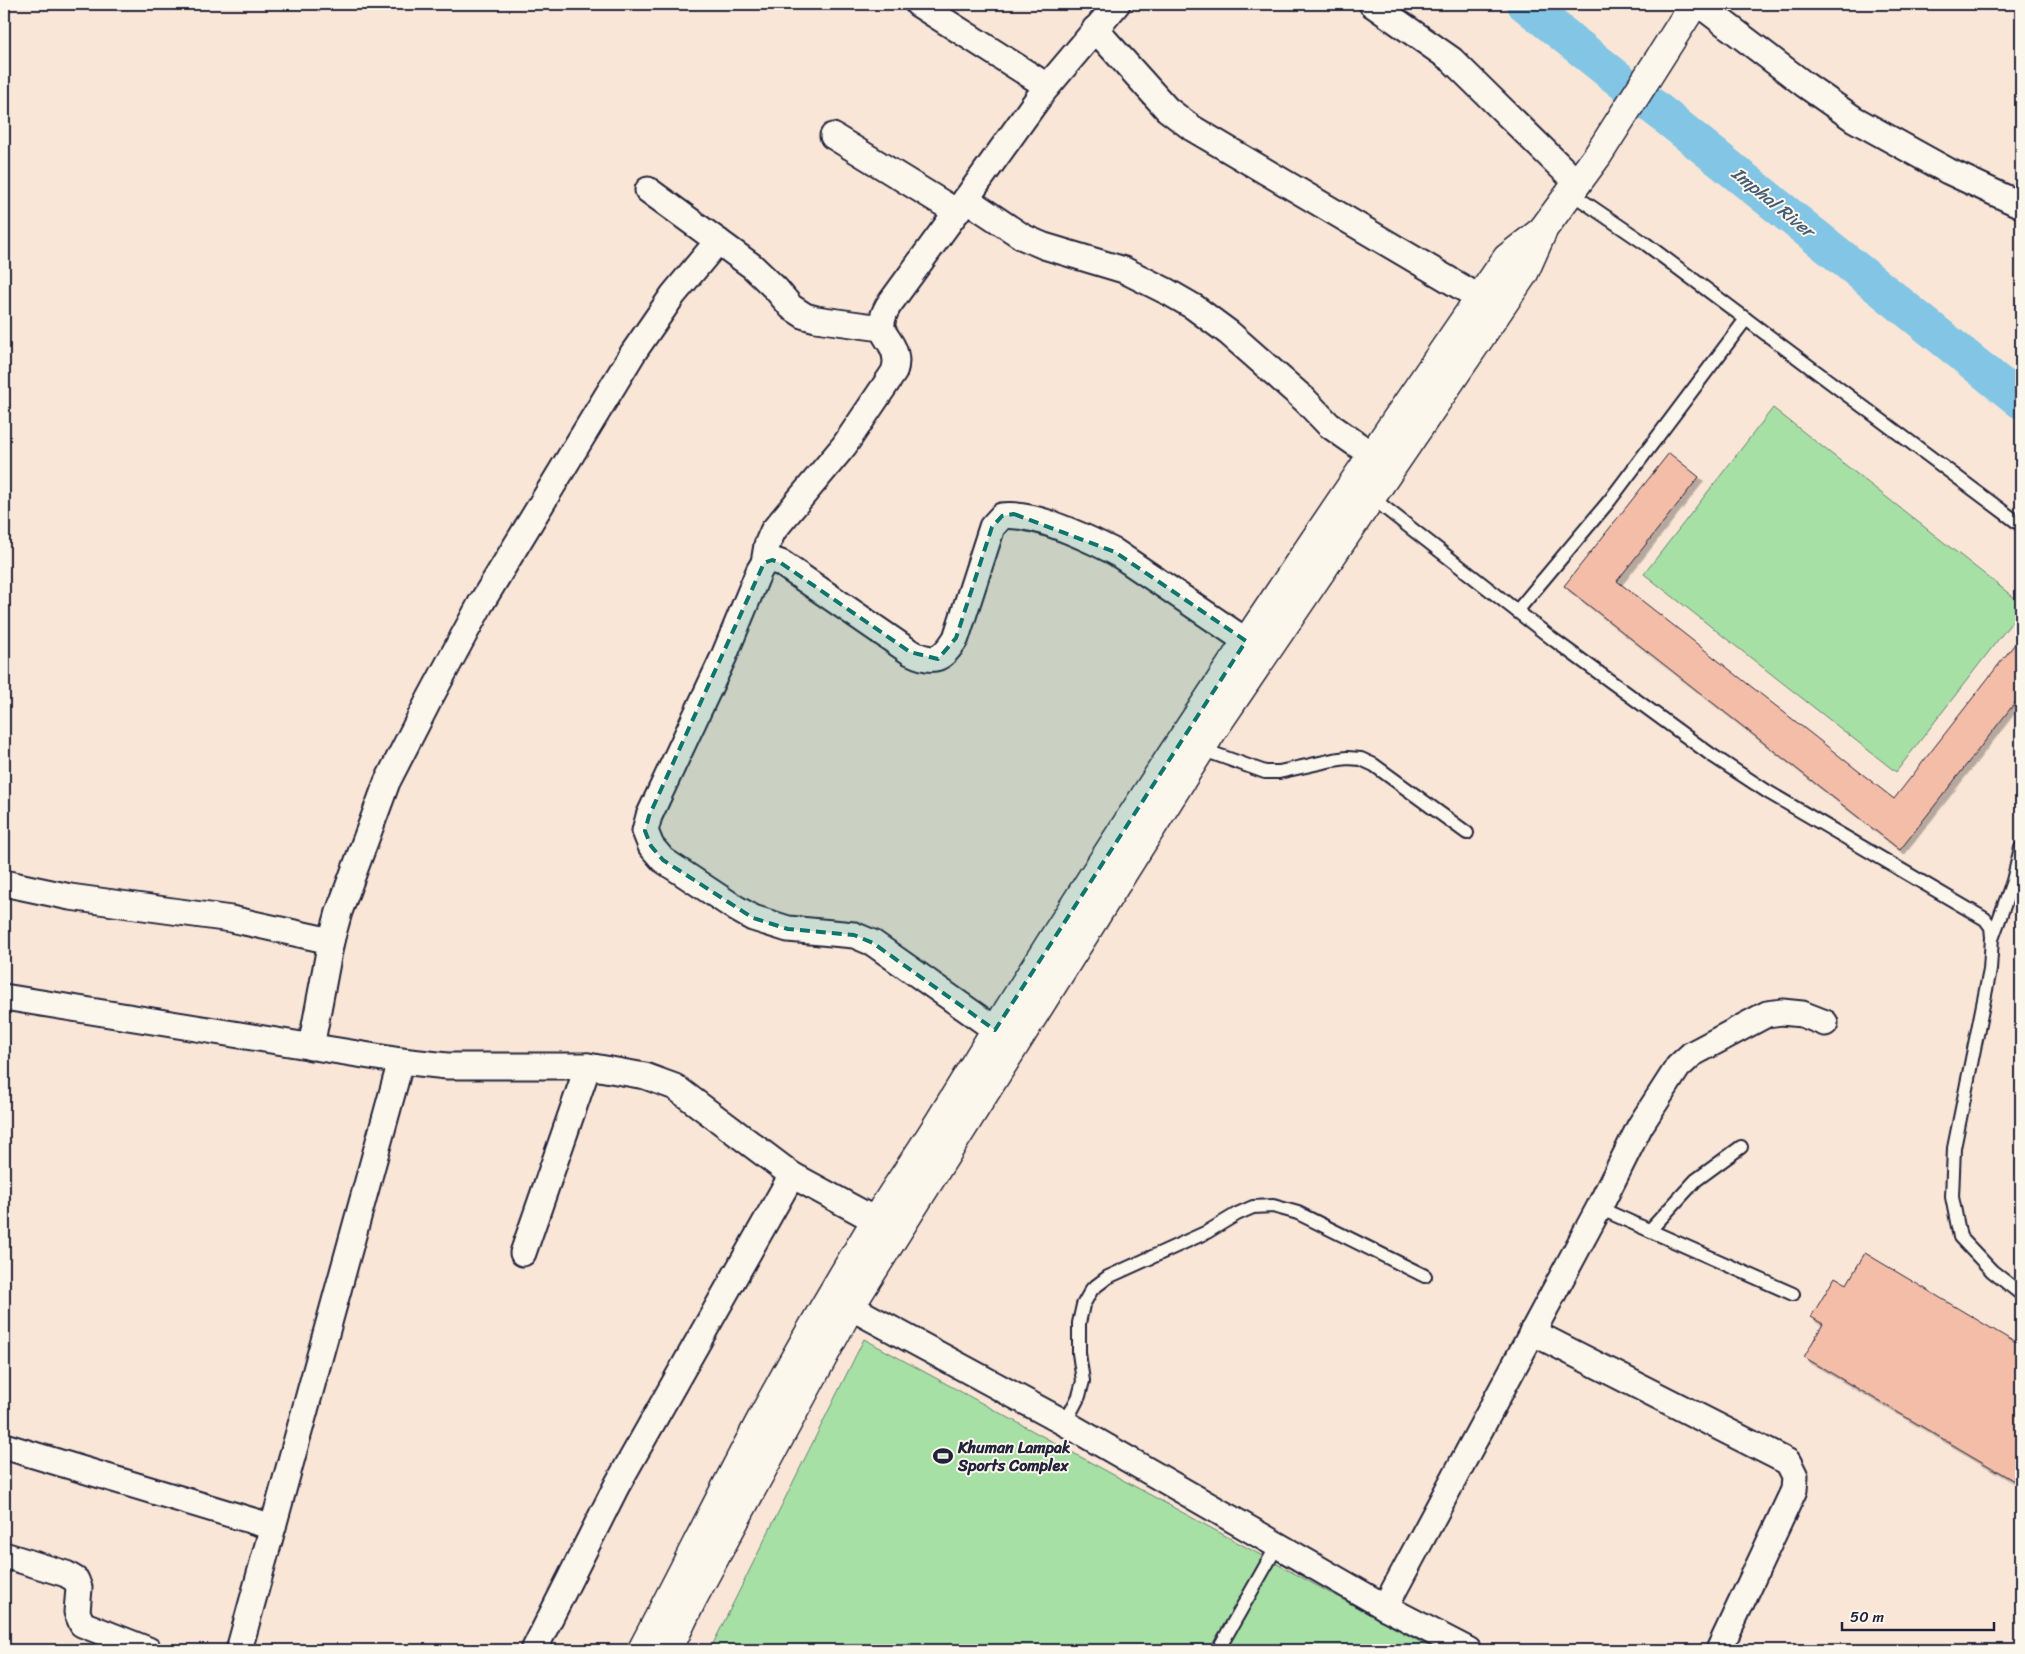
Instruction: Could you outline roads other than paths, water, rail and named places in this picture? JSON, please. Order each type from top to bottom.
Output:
[{"type":"main road","points":[[668,1650],[841,1302],[885,1227],[938,1124],[1005,1037],[1524,273],[1544,228],[1598,155],[1693,8]]},
{"type":"main road","points":[[1005,1037],[1246,641],[1507,258],[1544,228]]},
{"type":"main road","points":[[642,1650],[764,1414],[841,1302]]},
{"type":"street","points":[[918,4],[1047,86]]},
{"type":"street","points":[[1005,1037],[873,943],[854,935],[788,929],[754,918],[664,860],[651,846],[646,831],[649,816],[718,671],[764,563],[772,530],[844,446],[894,372],[896,360],[892,347],[881,328],[881,320],[888,306],[1047,86],[1117,4]]},
{"type":"street","points":[[1372,4],[1452,60],[1574,188]]},
{"type":"street","points":[[1693,8],[1854,119],[1948,171],[2021,205]]},
{"type":"street","points":[[1095,29],[1167,110],[1192,128],[1480,298]]},
{"type":"street","points":[[833,136],[1023,237],[1044,246],[1124,270],[1194,307],[1229,332],[1305,400],[1329,425],[1372,455]]},
{"type":"street","points":[[648,190],[752,266],[776,289],[791,307],[805,316],[881,328]]},
{"type":"street","points":[[312,1047],[331,941],[346,892],[387,782],[480,605],[633,353],[673,295],[718,241]]},
{"type":"street","points":[[764,563],[772,560],[781,563],[910,652],[922,658],[938,659],[946,653],[956,638],[992,527],[1002,516],[1014,514],[1029,517],[1115,552],[1246,641]]},
{"type":"street","points":[[4,883],[70,897],[239,921],[331,941]]},
{"type":"street","points":[[4,997],[401,1061],[447,1066],[588,1066],[645,1076],[675,1086],[799,1179],[885,1227]]},
{"type":"street","points":[[1385,1607],[1599,1208],[1640,1126],[1678,1068],[1692,1054],[1767,1014],[1782,1012],[1802,1014],[1825,1023]]},
{"type":"street","points":[[239,1650],[401,1061]]},
{"type":"street","points":[[523,1253],[588,1066]]},
{"type":"street","points":[[534,1650],[617,1485],[799,1179]]},
{"type":"street","points":[[841,1302],[1065,1423],[1385,1607],[1468,1650]]},
{"type":"street","points":[[1532,1332],[1788,1462],[1795,1476],[1794,1490],[1719,1650]]},
{"type":"street","points":[[4,1446],[273,1527]]},
{"type":"street","points":[[4,1556],[66,1574],[76,1580],[79,1588],[77,1612],[82,1624],[148,1650]]},
{"type":"lane","points":[[1574,188],[2021,525]]},
{"type":"lane","points":[[1517,612],[1610,500],[1746,319]]},
{"type":"lane","points":[[1371,497],[1554,640],[1727,764],[1777,796],[1985,919],[1991,927],[1990,970],[1954,1148],[1952,1197],[1960,1237],[1992,1272],[2021,1294]]},
{"type":"lane","points":[[1201,749],[1265,772],[1279,772],[1333,760],[1361,759],[1388,775],[1467,833]]},
{"type":"lane","points":[[1991,942],[2013,881],[2021,848]]},
{"type":"lane","points":[[1650,1230],[1696,1180],[1741,1147]]},
{"type":"lane","points":[[1065,1423],[1079,1396],[1083,1381],[1079,1353],[1079,1323],[1083,1305],[1092,1290],[1108,1278],[1207,1232],[1253,1207],[1273,1206],[1298,1213],[1425,1276]]},
{"type":"lane","points":[[1599,1208],[1793,1294]]},
{"type":"lane","points":[[1218,1650],[1277,1546]]},
{"type":"waterway","name":"Imphal River","points":[[1525,4],[2021,401]]},
{"type":"place","name":"Khuman Lampak Sports Complex","points":[[943,1456]]}]
